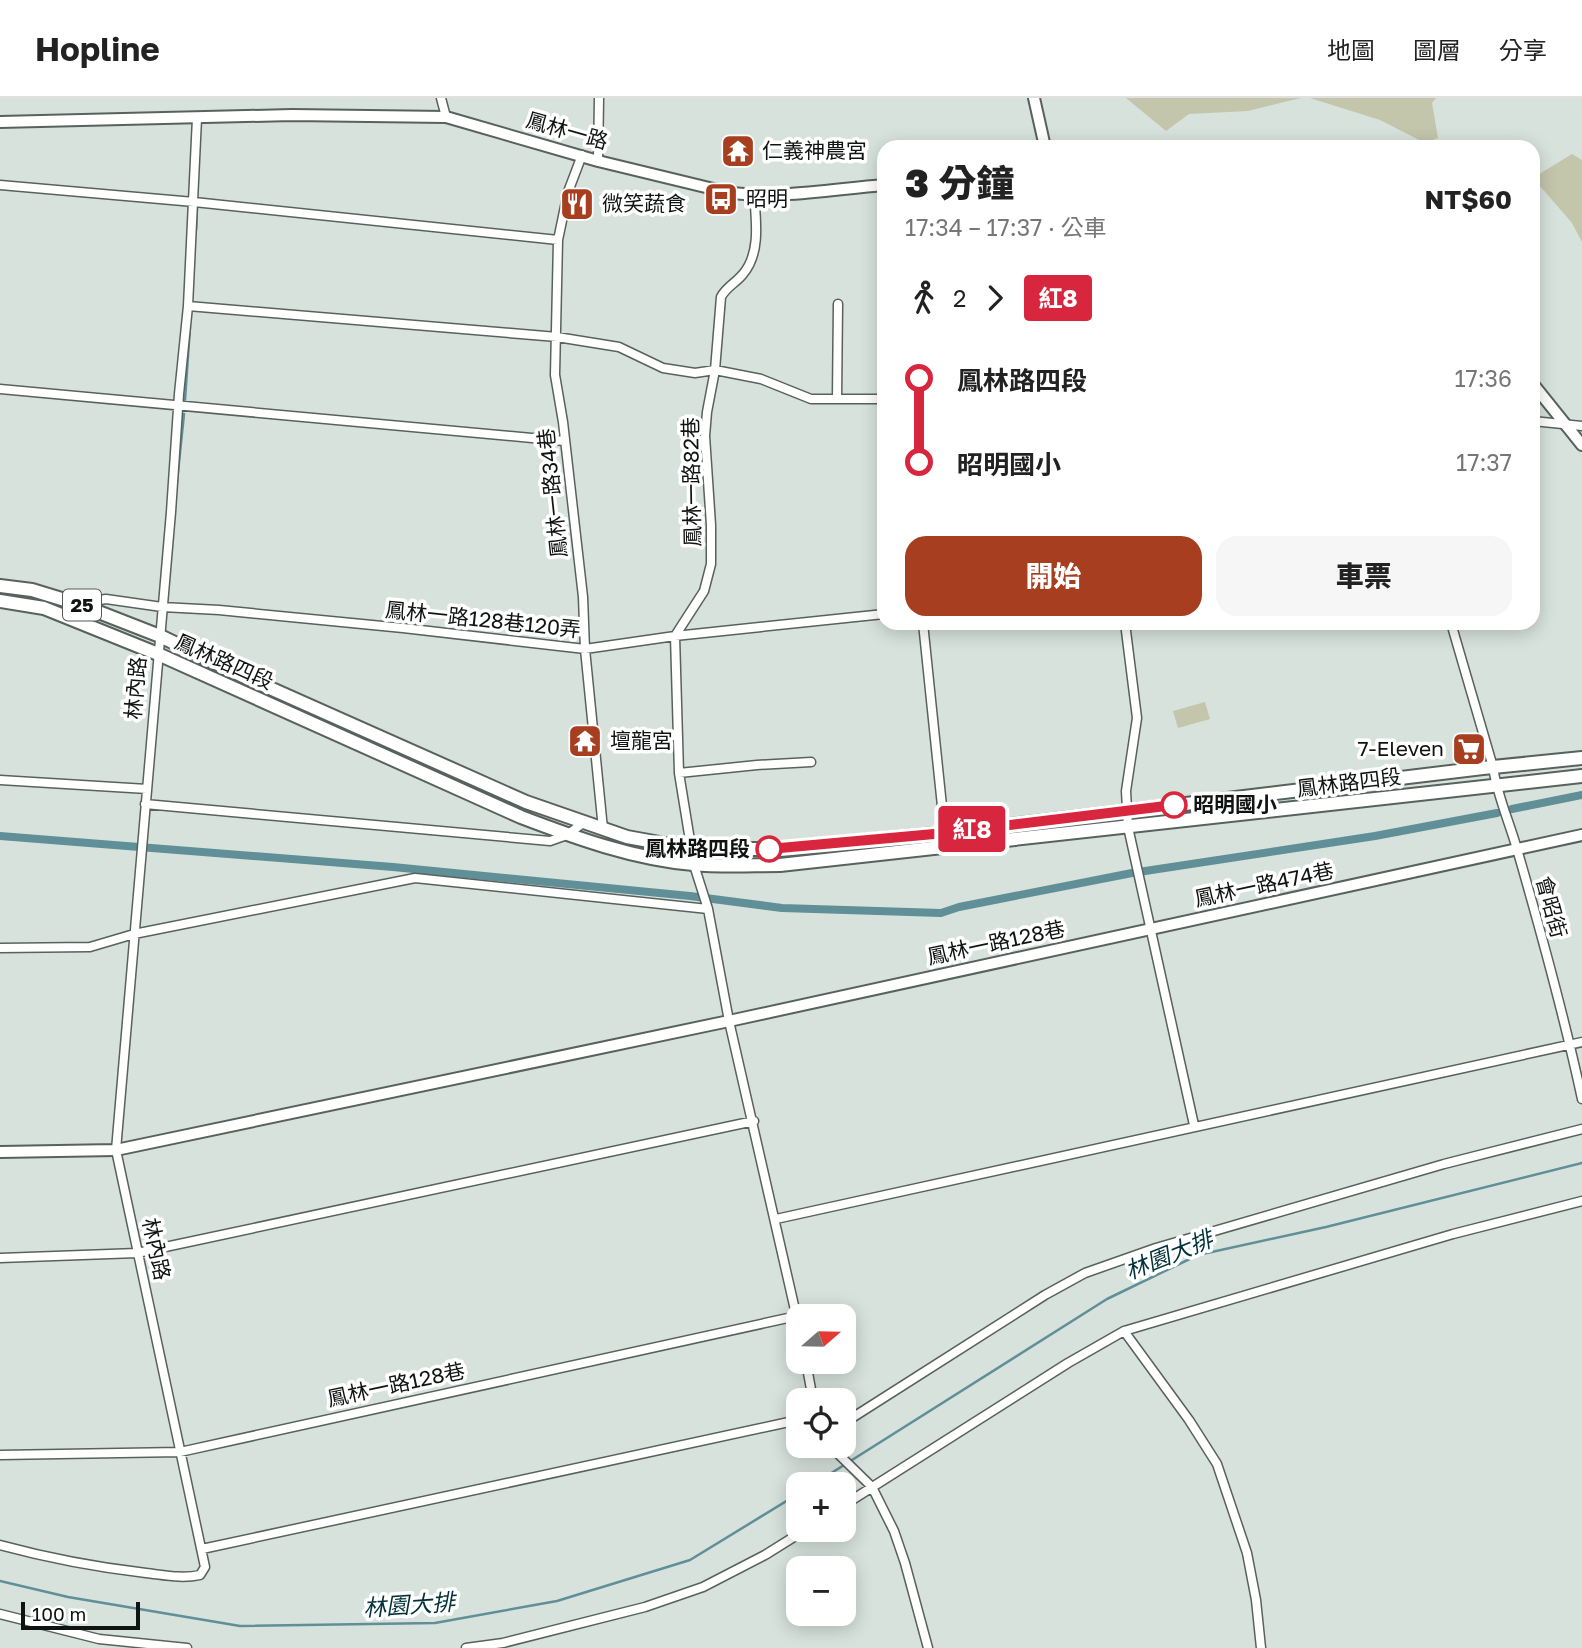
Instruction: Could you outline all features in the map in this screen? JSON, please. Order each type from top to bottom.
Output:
[{"type":"main road","name":"25","points":[[0,586],[32,590],[78,604],[160,636]]},
{"type":"main road","name":"25","points":[[0,601],[44,608],[158,654]]},
{"type":"main road","name":"鳳林路四段","points":[[160,636],[526,802],[583,823],[651,843],[693,849],[781,849],[945,833],[1582,758]]},
{"type":"main road","name":"鳳林路四段","points":[[158,654],[521,817],[567,835],[649,857],[694,864],[780,865],[946,849],[1028,836],[1582,776]]},
{"type":"street","points":[[441,98],[446,117]]},
{"type":"street","points":[[598,161],[599,98]]},
{"type":"street","points":[[1034,98],[1043,140]]},
{"type":"street","name":"鳳林一路","points":[[197,118],[292,115],[446,117],[598,161],[726,192],[754,194],[877,185]]},
{"type":"street","points":[[0,122],[197,118]]},
{"type":"street","name":"林內路","points":[[197,118],[188,306],[178,406],[172,512],[116,1150],[202,1549]]},
{"type":"street","name":"鳳林一路34巷","points":[[582,156],[568,192],[558,240],[555,375],[583,597],[585,649],[603,829]]},
{"type":"street","points":[[0,185],[194,202],[558,240]]},
{"type":"street","name":"鳳林一路82巷","points":[[675,636],[704,591],[711,564],[705,436],[707,412],[715,370],[721,297],[724,290],[746,271],[757,236],[754,194]]},
{"type":"street","points":[[837,398],[838,304]]},
{"type":"street","points":[[188,306],[557,337],[619,347],[663,368],[695,373],[715,370],[761,379],[811,399],[877,399]]},
{"type":"street","points":[[0,389],[564,441]]},
{"type":"street","points":[[1540,393],[1582,445]]},
{"type":"street","points":[[1540,422],[1582,426]]},
{"type":"street","name":"鳳林一路128巷120弄","points":[[78,604],[106,600],[219,610],[585,649],[675,636],[877,615]]},
{"type":"street","points":[[924,630],[946,849]]},
{"type":"street","points":[[1126,630],[1137,718],[1126,791],[1128,827],[1194,1125]]},
{"type":"street","name":"會昭街","points":[[1453,630],[1493,767],[1495,785],[1517,849],[1582,1099]]},
{"type":"street","points":[[675,636],[679,773],[694,864]]},
{"type":"street","points":[[679,773],[811,762]]},
{"type":"street","points":[[0,780],[147,789]]},
{"type":"street","points":[[145,804],[550,841],[567,835],[583,823]]},
{"type":"street","name":"鳳林一路474巷","points":[[1152,929],[1582,835]]},
{"type":"street","name":"鳳林一路128巷","points":[[694,864],[706,906],[729,1021],[794,1304]]},
{"type":"street","points":[[0,948],[90,947],[135,934],[415,878],[706,906]]},
{"type":"street","name":"鳳林一路128巷","points":[[0,1152],[116,1150],[1152,929]]},
{"type":"street","points":[[776,1219],[1194,1125],[1582,1042]]},
{"type":"street","points":[[0,1258],[137,1253],[754,1121]]},
{"type":"street","points":[[856,1415],[1034,1302],[1085,1273],[1156,1248],[1420,1171],[1582,1129]]},
{"type":"street","points":[[856,1494],[868,1484],[1124,1331],[1453,1234],[1582,1200]]},
{"type":"street","name":"鳳林一路128巷","points":[[0,1455],[180,1452],[786,1322]]},
{"type":"street","points":[[1124,1331],[1189,1420],[1217,1464],[1247,1553],[1261,1648]]},
{"type":"street","points":[[0,1545],[60,1561],[189,1578],[200,1575],[205,1567],[202,1549],[786,1423]]},
{"type":"street","points":[[842,1458],[868,1484],[894,1531],[928,1648]]},
{"type":"street","points":[[466,1648],[503,1643],[645,1606],[703,1587],[786,1542]]},
{"type":"street","points":[[0,1614],[99,1639],[187,1648]]},
{"type":"green space","points":[[1126,98],[1301,98],[1248,111],[1189,114],[1166,131]]},
{"type":"green space","points":[[1310,98],[1436,98],[1432,103],[1438,138],[1419,140],[1380,120]]},
{"type":"green space","points":[[1572,154],[1582,160],[1582,242],[1572,223],[1540,186],[1540,174]]},
{"type":"green space","points":[[1205,702],[1210,719],[1178,728],[1173,711]]},
{"type":"waterway","points":[[196,230],[197,209]]},
{"type":"waterway","points":[[185,400],[190,327]]},
{"type":"waterway","points":[[176,491],[184,414]]},
{"type":"waterway","points":[[1512,809],[1582,795]]},
{"type":"waterway","points":[[0,836],[393,867],[690,896],[782,908],[941,913],[959,907],[1132,873],[1375,836],[1497,813]]},
{"type":"waterway","name":"林園大排","points":[[833,1472],[1107,1299],[1198,1255],[1326,1227],[1582,1163]]},
{"type":"waterway","name":"林園大排","points":[[0,1581],[68,1597],[240,1626],[435,1623],[557,1601],[690,1560],[786,1501]]},
{"type":"bus line","name":"紅8","points":[[769,849],[945,833],[1174,805]]},
{"type":"place","name":"仁義神農宮","points":[[738,151]]},
{"type":"place","name":"昭明","points":[[721,199]]},
{"type":"place","name":"微笑蔬食","points":[[577,204]]},
{"type":"place","name":"壇龍宮","points":[[585,741]]},
{"type":"place","name":"7-Eleven","points":[[1469,749]]},
{"type":"place","name":"昭明國小","points":[[1174,805]]},
{"type":"place","name":"鳳林路四段","points":[[769,849]]}]
